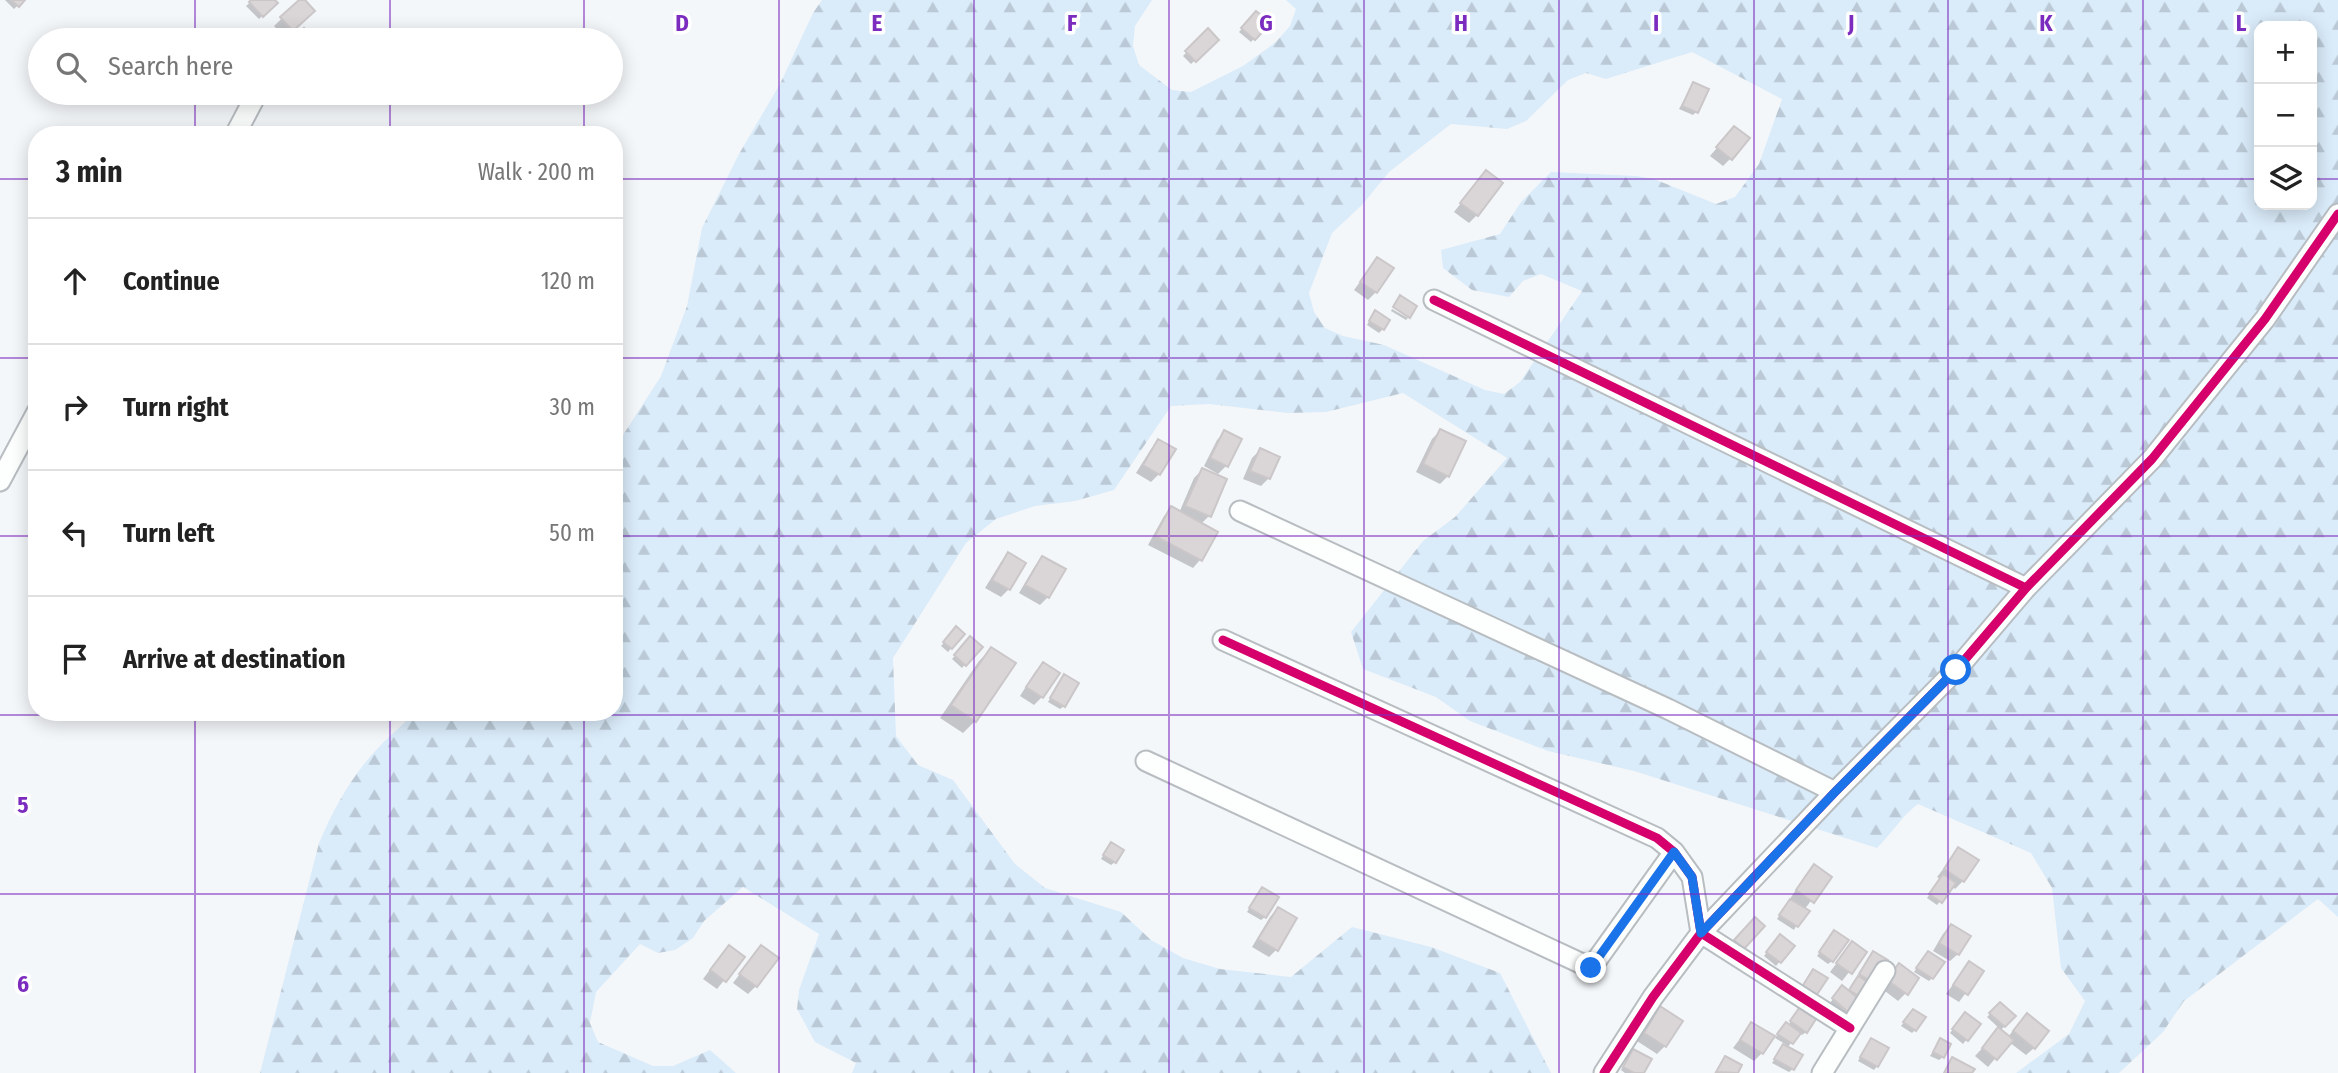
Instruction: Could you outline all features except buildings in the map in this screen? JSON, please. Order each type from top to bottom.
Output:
[{"type":"street","points":[[240,126],[251,105]]},
{"type":"street","points":[[1612,1070],[1665,979],[1701,933],[1956,670],[2026,588],[2152,459],[2265,319],[2338,214]]},
{"type":"street","points":[[1434,299],[2026,588]]},
{"type":"street","points":[[0,481],[28,429]]},
{"type":"street","points":[[1240,511],[1668,709],[1835,792]]},
{"type":"street","points":[[1223,640],[1657,838],[1674,852],[1692,877],[1701,933],[1850,1028]]},
{"type":"street","points":[[1146,761],[1591,968],[1674,852]]},
{"type":"street","points":[[1822,1073],[1885,971]]},
{"type":"green space","points":[[822,0],[1152,0],[1135,26],[1133,46],[1139,65],[1172,90],[1191,92],[1243,66],[1276,42],[1290,26],[1296,9],[1286,0],[2338,0],[2338,917],[2318,899],[2184,1001],[2163,1032],[2119,1073],[2016,1073],[2069,1034],[2085,1001],[2061,968],[2052,888],[2031,853],[1918,804],[1877,848],[1634,771],[1548,751],[1470,721],[1436,697],[1363,669],[1351,632],[1423,541],[1455,517],[1507,458],[1403,393],[1326,412],[1287,413],[1209,404],[1171,406],[1114,490],[1075,501],[1035,506],[996,519],[966,543],[893,658],[896,736],[918,765],[953,780],[1015,864],[1045,888],[1121,912],[1151,940],[1183,958],[1220,969],[1291,977],[1352,927],[1431,947],[1500,973],[1551,1073],[852,1073],[856,1063],[815,1042],[797,1009],[799,990],[819,934],[743,887],[704,921],[693,938],[675,950],[658,953],[640,944],[596,992],[590,1023],[598,1042],[653,1066],[673,1066],[710,1050],[736,1073],[260,1073],[319,843],[352,780],[383,743],[406,721],[623,721],[623,435],[661,376],[687,306],[702,228],[739,154],[780,84],[813,13]],"holes":[[[1692,52],[1782,99],[1759,164],[1735,197],[1716,204],[1654,179],[1551,172],[1521,202],[1500,234],[1441,250],[1443,268],[1472,290],[1509,297],[1523,281],[1541,274],[1582,291],[1520,382],[1504,394],[1485,390],[1384,345],[1343,336],[1325,328],[1314,312],[1309,293],[1332,233],[1362,205],[1389,172],[1451,124],[1507,129],[1526,121],[1568,80],[1586,73],[1606,79]]]},
{"type":"cycle path","points":[[1604,1073],[1653,997],[1701,933],[1956,670],[2026,588],[2152,459],[2265,319],[2338,214]]},
{"type":"cycle path","points":[[1434,300],[2026,588]]},
{"type":"cycle path","points":[[1223,640],[1657,838],[1674,852],[1692,877],[1701,933],[1850,1028]]},
{"type":"route","points":[[1591,968],[1674,852],[1692,877],[1701,933],[1956,670]]}]
